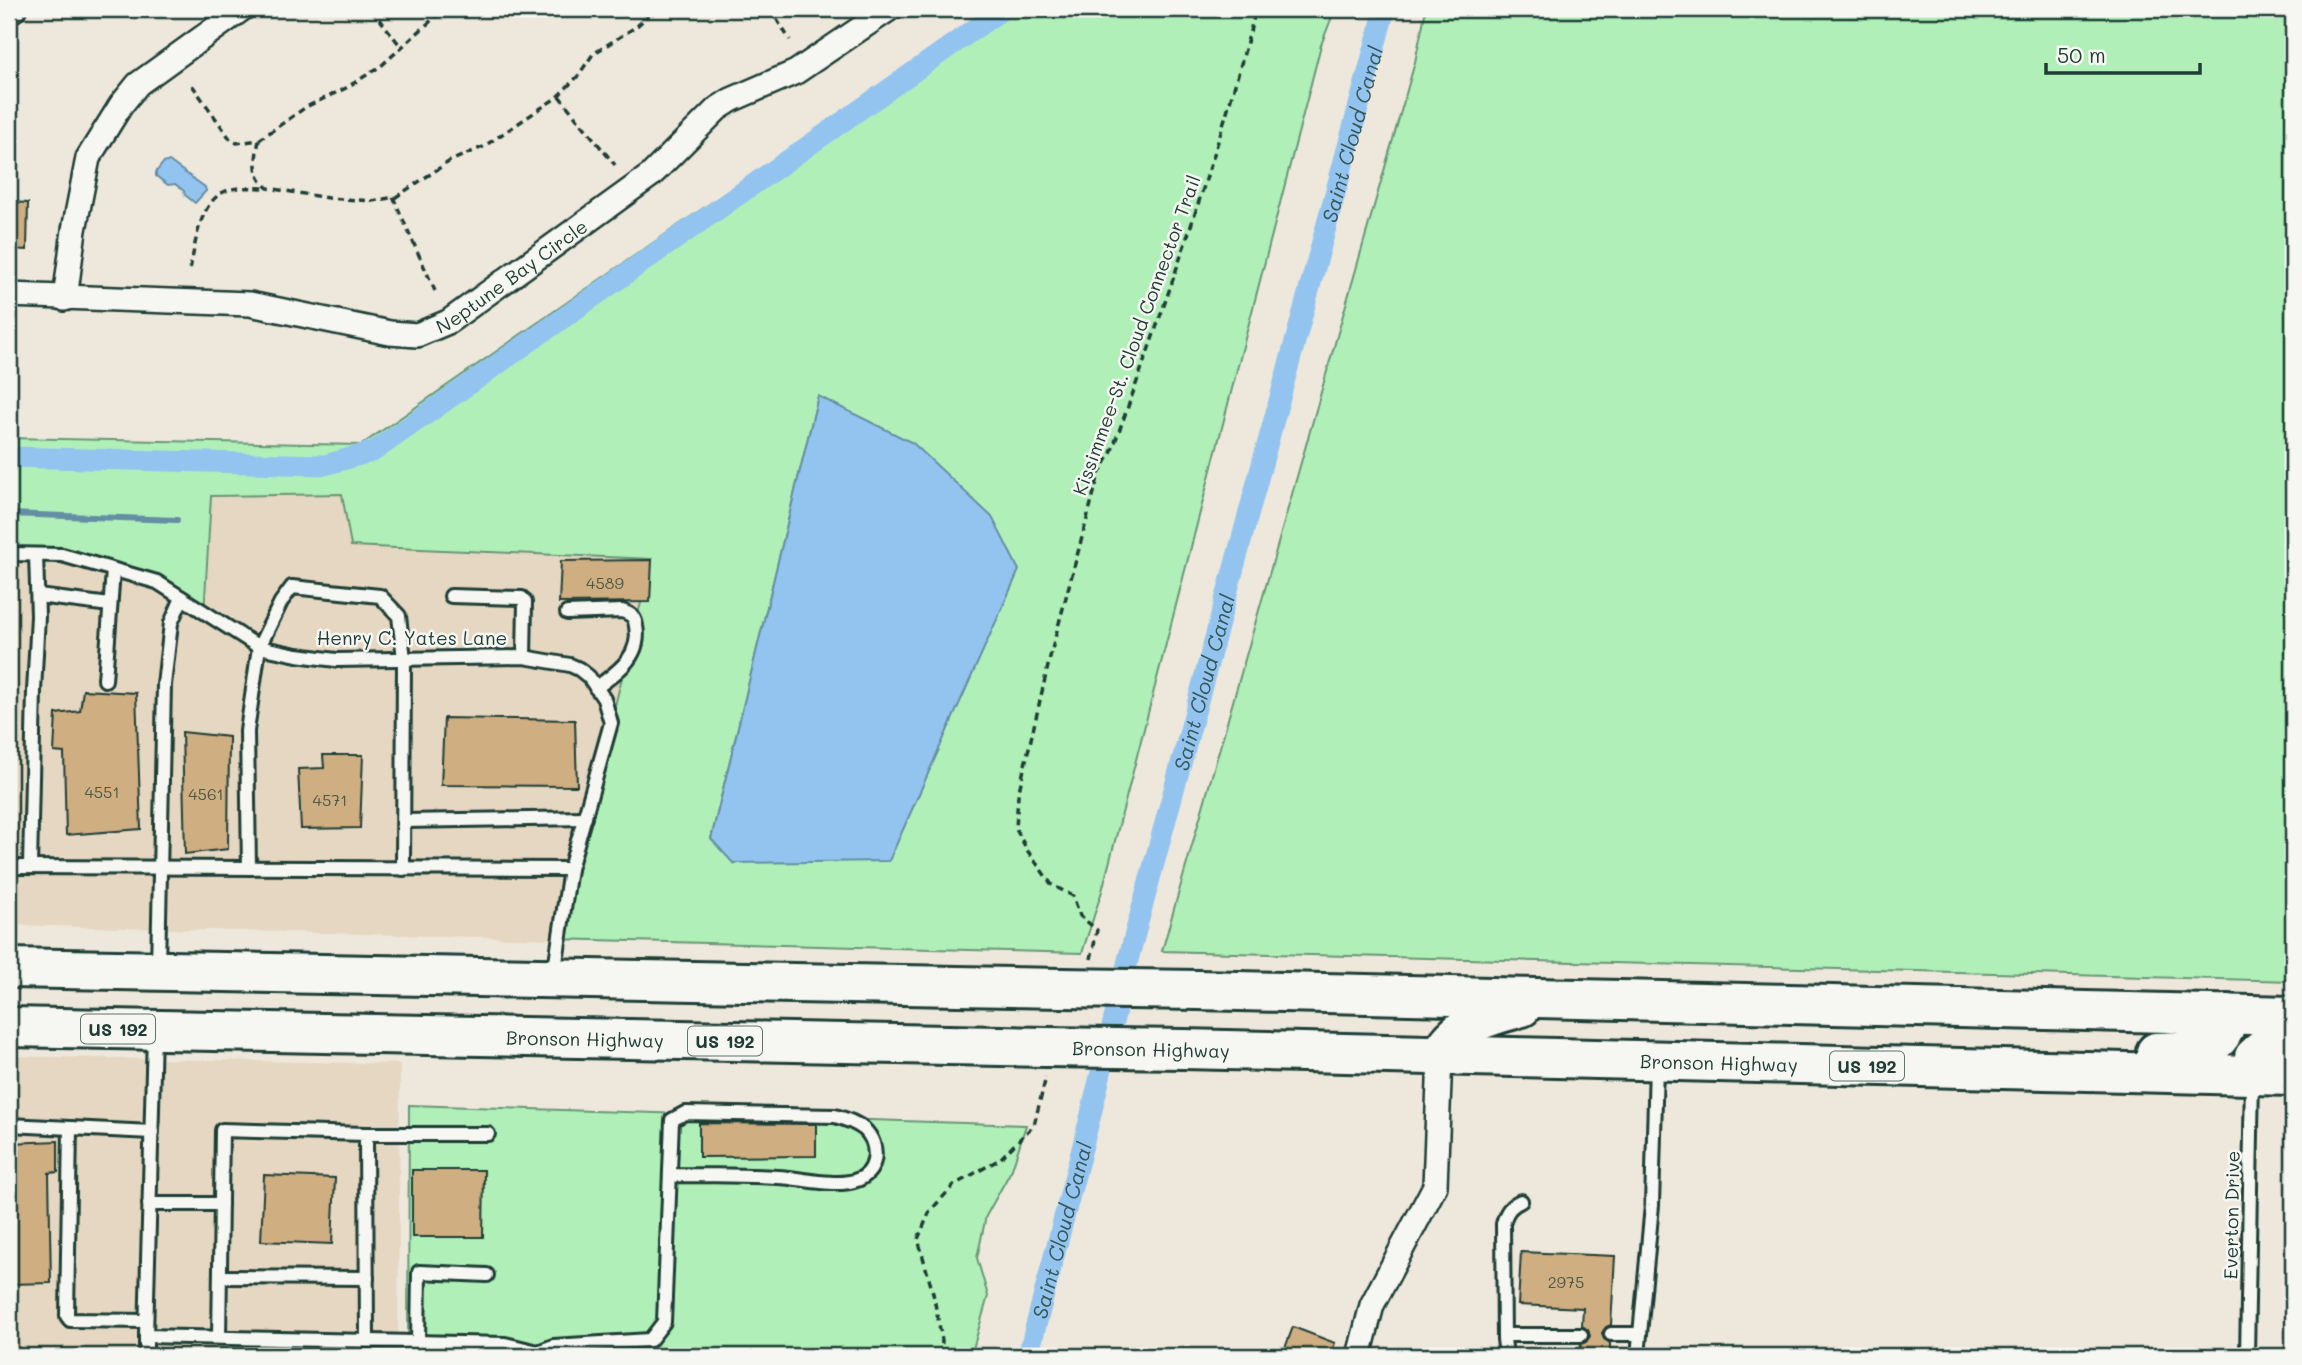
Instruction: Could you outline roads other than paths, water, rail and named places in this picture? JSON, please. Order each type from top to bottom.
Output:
[{"type":"highway","points":[[9,968],[1198,990],[2293,1016]]},
{"type":"highway","points":[[307,1032],[388,1020],[510,1017],[534,1002],[554,978]]},
{"type":"highway","points":[[1440,1056],[1456,1033],[1468,1025],[1548,999]]},
{"type":"highway","points":[[1965,1068],[2007,1051],[2118,1054],[2198,1050],[2217,1042],[2226,1030],[2228,1014]]},
{"type":"highway","name":"Bronson Highway","points":[[9,1027],[1183,1049],[2293,1076]]},
{"type":"highway","points":[[2253,1075],[2254,1057],[2269,1043],[2293,1035]]},
{"type":"street","points":[[9,12],[14,9]]},
{"type":"street","points":[[65,299],[74,230],[89,158],[121,105],[138,84],[242,9]]},
{"type":"street","name":"Neptune Bay Circle","points":[[9,295],[250,304],[390,333],[417,335],[448,322],[651,175],[717,109],[731,100],[796,72],[889,9]]},
{"type":"street","points":[[1359,1356],[1372,1306],[1435,1186],[1440,1056]]},
{"type":"lane","name":"Henry C. Yates Lane","points":[[9,554],[62,555],[157,582],[259,647],[336,660],[524,657],[579,669],[604,699],[611,723],[570,869],[554,978]]},
{"type":"lane","points":[[30,867],[38,596],[36,555]]},
{"type":"lane","points":[[105,681],[113,569]]},
{"type":"lane","points":[[249,868],[247,731],[259,647],[281,602],[292,587],[380,596],[399,616],[404,659],[403,869]]},
{"type":"lane","points":[[38,596],[110,605]]},
{"type":"lane","points":[[451,596],[522,598],[524,657]]},
{"type":"lane","points":[[158,970],[164,685],[171,623],[182,598]]},
{"type":"lane","points":[[567,613],[622,611],[631,614],[634,619],[637,638],[629,660],[596,688]]},
{"type":"lane","points":[[404,821],[585,818]]},
{"type":"lane","points":[[9,867],[570,869]]},
{"type":"lane","points":[[146,1356],[154,1030]]},
{"type":"lane","points":[[1638,1356],[1652,1205],[1656,1061]]},
{"type":"lane","name":"Everton Drive","points":[[2247,1356],[2253,1075]]},
{"type":"lane","points":[[146,1336],[505,1343],[538,1354],[553,1346],[650,1340],[664,1322],[672,1119],[685,1114],[835,1116],[852,1121],[867,1131],[876,1149],[875,1162],[867,1175],[853,1182],[781,1177],[670,1175]]},
{"type":"lane","points":[[9,1125],[152,1132]]},
{"type":"lane","points":[[70,1128],[67,1316],[70,1320],[146,1321]]},
{"type":"lane","points":[[219,1338],[222,1130],[488,1135]]},
{"type":"lane","points":[[366,1134],[367,1340]]},
{"type":"lane","points":[[1507,1356],[1504,1335],[1503,1224],[1505,1213],[1511,1205],[1521,1201]]},
{"type":"lane","points":[[149,1203],[221,1204]]},
{"type":"lane","points":[[418,1342],[419,1272],[487,1275]]},
{"type":"lane","points":[[220,1276],[367,1278]]},
{"type":"lane","points":[[1611,1334],[1640,1334]]},
{"type":"lane","points":[[1504,1335],[1581,1335]]},
{"type":"water","points":[[169,161],[205,187],[206,191],[195,203],[175,184],[168,185],[156,176],[163,163]]},
{"type":"water","points":[[818,396],[913,443],[992,517],[1019,570],[889,861],[733,863],[711,839]]},
{"type":"waterway","points":[[9,457],[325,465],[374,451],[1003,9]]},
{"type":"waterway","name":"Saint Cloud Canal","points":[[1028,1356],[1129,956],[1385,9]]},
{"type":"waterway","points":[[9,514],[177,520]]}]
